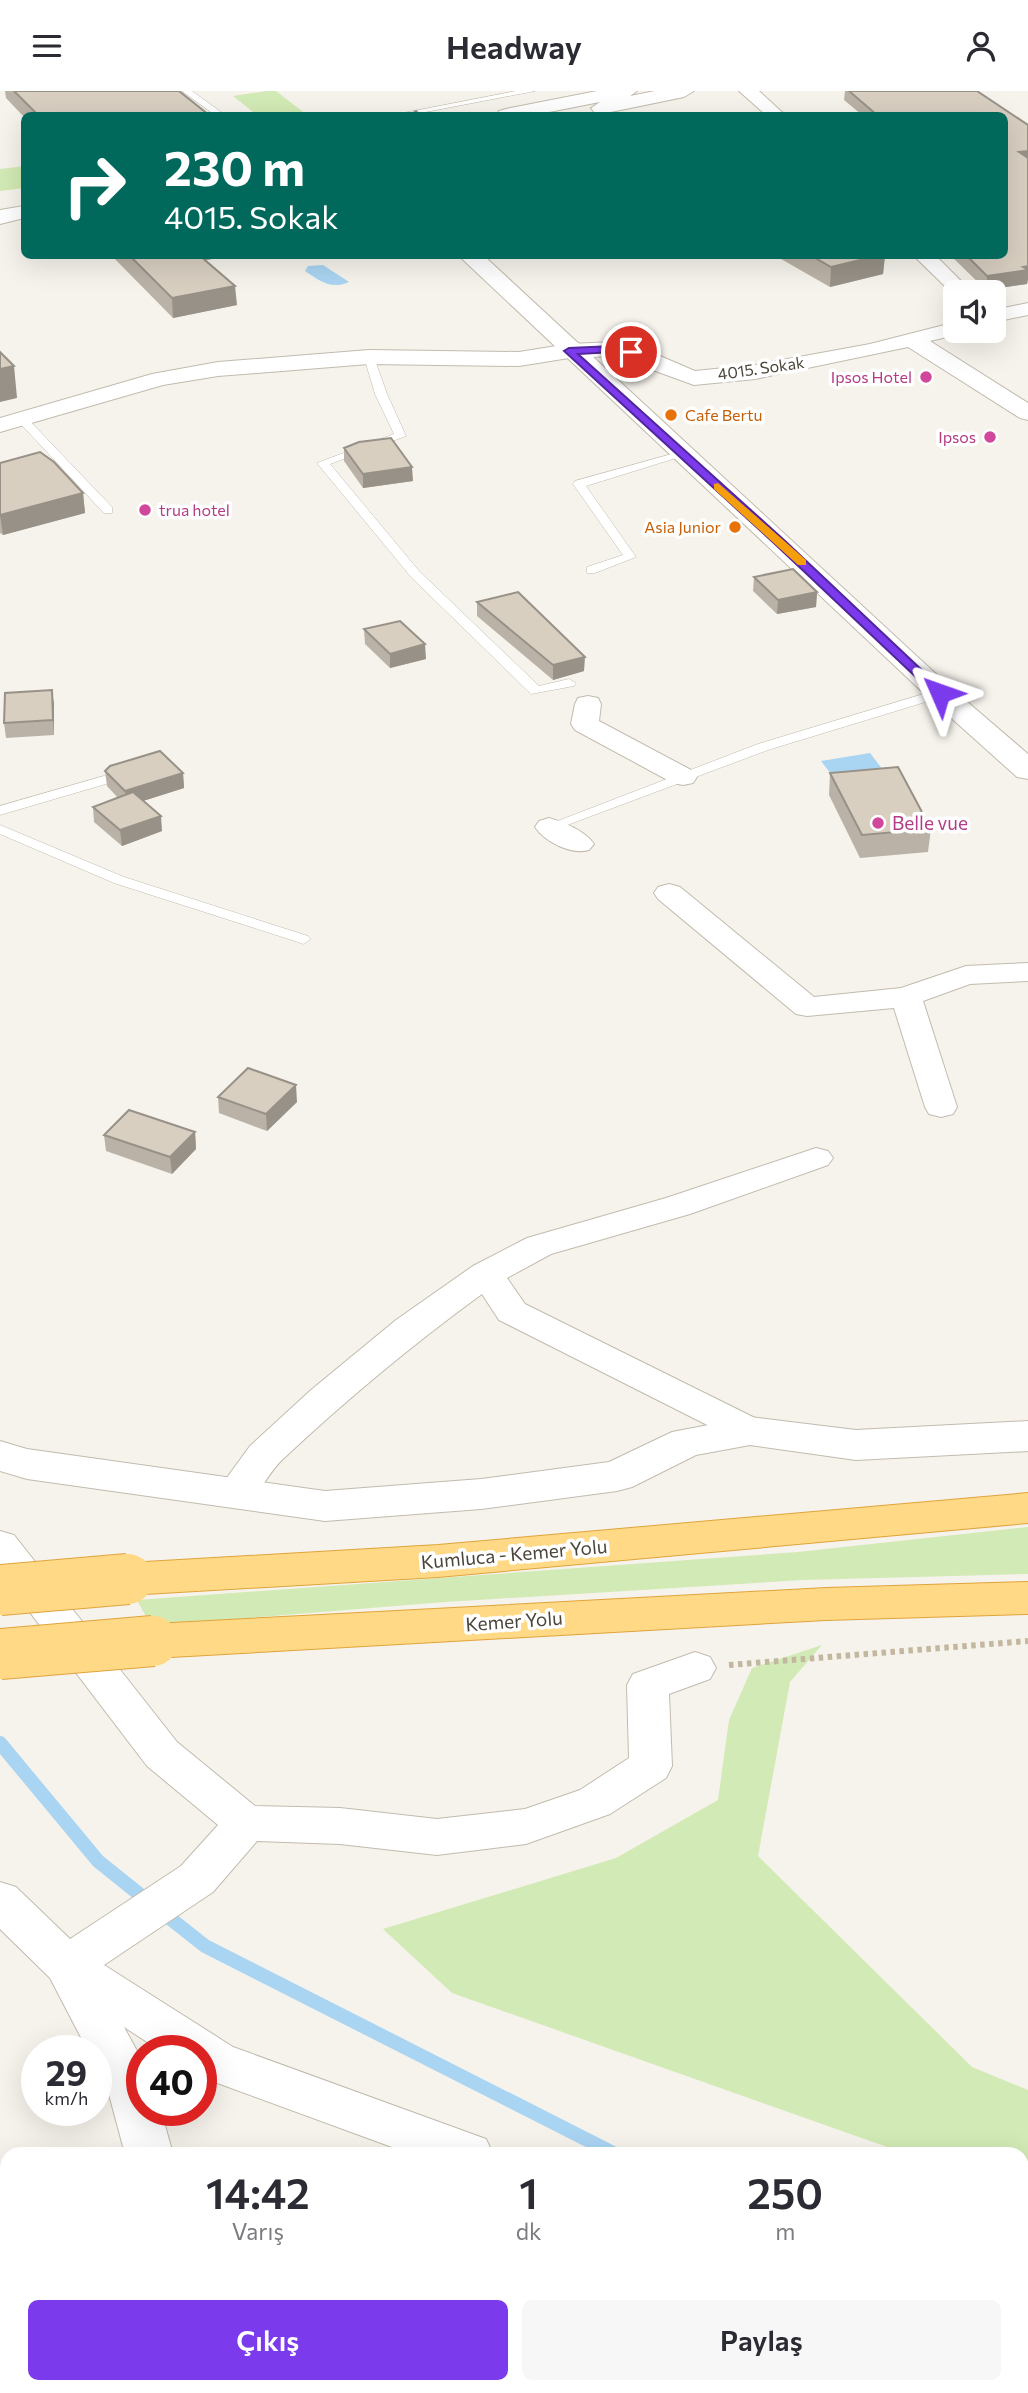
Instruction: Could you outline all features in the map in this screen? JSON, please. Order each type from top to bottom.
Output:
[{"type":"highway","name":"Kumluca - Kemer Yolu","points":[[0,1590],[128,1579],[438,1561],[1028,1508]]},
{"type":"highway","name":"Kemer Yolu","points":[[0,1654],[153,1640],[826,1604],[1028,1598]]},
{"type":"street","points":[[521,112],[627,91]]},
{"type":"street","points":[[579,112],[684,91]]},
{"type":"street","points":[[748,91],[772,112]]},
{"type":"street","points":[[0,217],[21,213]]},
{"type":"street","points":[[0,229],[21,225]]},
{"type":"street","points":[[472,259],[940,693],[1028,771]]},
{"type":"street","points":[[927,259],[949,280]]},
{"type":"street","points":[[1006,314],[1028,309]]},
{"type":"street","name":"4015. Sokak","points":[[10,421],[160,379],[218,369],[369,357],[519,359],[569,351],[614,349],[631,352],[678,373],[694,377],[755,372],[914,341],[943,332]]},
{"type":"street","points":[[914,341],[1028,413]]},
{"type":"street","points":[[588,704],[585,725],[683,777]]},
{"type":"street","points":[[549,827],[579,844]]},
{"type":"street","points":[[669,893],[807,1007],[906,997],[966,975],[1028,972]]},
{"type":"street","points":[[906,997],[941,1107]]},
{"type":"street","points":[[234,1495],[263,1455],[324,1399],[409,1329],[486,1274],[539,1246],[678,1206],[816,1158]]},
{"type":"street","points":[[486,1274],[512,1312],[750,1431]]},
{"type":"street","points":[[0,1456],[27,1464],[325,1506],[481,1494],[617,1476],[687,1442],[750,1431],[856,1445],[1028,1436]]},
{"type":"street","points":[[0,1545],[162,1754],[246,1823],[340,1826],[438,1837],[526,1826],[595,1802],[651,1766],[648,1685],[695,1668]]},
{"type":"street","points":[[66,1965],[197,1879],[246,1823]]},
{"type":"street","points":[[0,1899],[66,1965],[174,2035]]},
{"type":"street","points":[[66,1965],[130,2084],[147,2147]]},
{"type":"street","points":[[217,2062],[450,2147]]},
{"type":"lane","points":[[186,91],[216,112]]},
{"type":"lane","points":[[415,112],[531,91]]},
{"type":"lane","points":[[369,357],[381,394],[400,436],[323,463],[415,574],[536,691],[569,683]]},
{"type":"lane","points":[[10,421],[108,510]]},
{"type":"lane","points":[[591,570],[630,557],[579,484],[683,454]]},
{"type":"lane","points":[[549,827],[763,747],[940,693]]},
{"type":"lane","points":[[0,811],[104,780]]},
{"type":"lane","points":[[0,829],[119,880],[303,939]]},
{"type":"path","points":[[695,1668],[1028,1641]]},
{"type":"green space","points":[[276,91],[303,112],[253,112],[233,96]]},
{"type":"green space","points":[[21,166],[21,188],[0,191],[0,169]]},
{"type":"green space","points":[[1028,1527],[1028,1574],[803,1580],[445,1602],[151,1626],[137,1600],[798,1552]]},
{"type":"green space","points":[[822,1645],[790,1682],[758,1856],[972,2067],[1028,2090],[1028,2147],[887,2147],[452,1993],[383,1929],[616,1858],[718,1800],[729,1720],[752,1668]]},
{"type":"water","points":[[323,265],[349,282],[331,285],[305,271],[308,266]]},
{"type":"water","points":[[870,753],[883,770],[835,779],[821,761]]},
{"type":"building","points":[[14,91],[179,91],[205,112],[35,112]]},
{"type":"building","points":[[849,91],[977,91],[1028,125],[1028,151],[1019,152],[1028,158],[1028,266],[1023,267],[1028,270],[987,276],[970,259],[1008,259],[1008,112],[874,112]]},
{"type":"building","points":[[133,259],[204,259],[235,286],[172,298]]},
{"type":"building","points":[[817,259],[864,259],[831,267]]},
{"type":"building","points":[[0,352],[14,366],[0,369]]},
{"type":"building","points":[[391,438],[412,467],[363,474],[344,448],[359,442]]},
{"type":"building","points":[[40,452],[54,462],[83,493],[0,515],[0,463]]},
{"type":"building","points":[[793,569],[817,592],[778,600],[754,577]]},
{"type":"building","points":[[518,592],[585,657],[553,665],[477,602]]},
{"type":"building","points":[[400,621],[425,644],[390,654],[364,629]]},
{"type":"building","points":[[52,690],[53,720],[4,723],[5,693]]},
{"type":"building","points":[[160,751],[183,773],[125,791],[105,771],[110,766]]},
{"type":"building","points":[[898,767],[931,829],[862,835],[830,773]]},
{"type":"building","points":[[133,792],[161,816],[120,830],[93,807]]},
{"type":"building","points":[[248,1068],[296,1085],[266,1114],[218,1097]]},
{"type":"building","points":[[129,1110],[195,1132],[170,1157],[104,1135]]},
{"type":"waterway","points":[[0,1743],[98,1861],[149,1902]]},
{"type":"waterway","points":[[162,1912],[205,1946],[601,2147]]},
{"type":"slow traffic","points":[[718,486],[802,563]]},
{"type":"place","name":"Ipsos Hotel","points":[[926,377]]},
{"type":"place","name":"Cafe Bertu","points":[[671,415]]},
{"type":"place","name":"Ipsos","points":[[990,437]]},
{"type":"place","name":"trua hotel","points":[[145,510]]},
{"type":"place","name":"Asia Junior","points":[[735,527]]},
{"type":"place","name":"Belle vue","points":[[878,823]]},
{"type":"route","points":[[631,352],[614,349],[569,351],[780,542],[940,693]]}]
